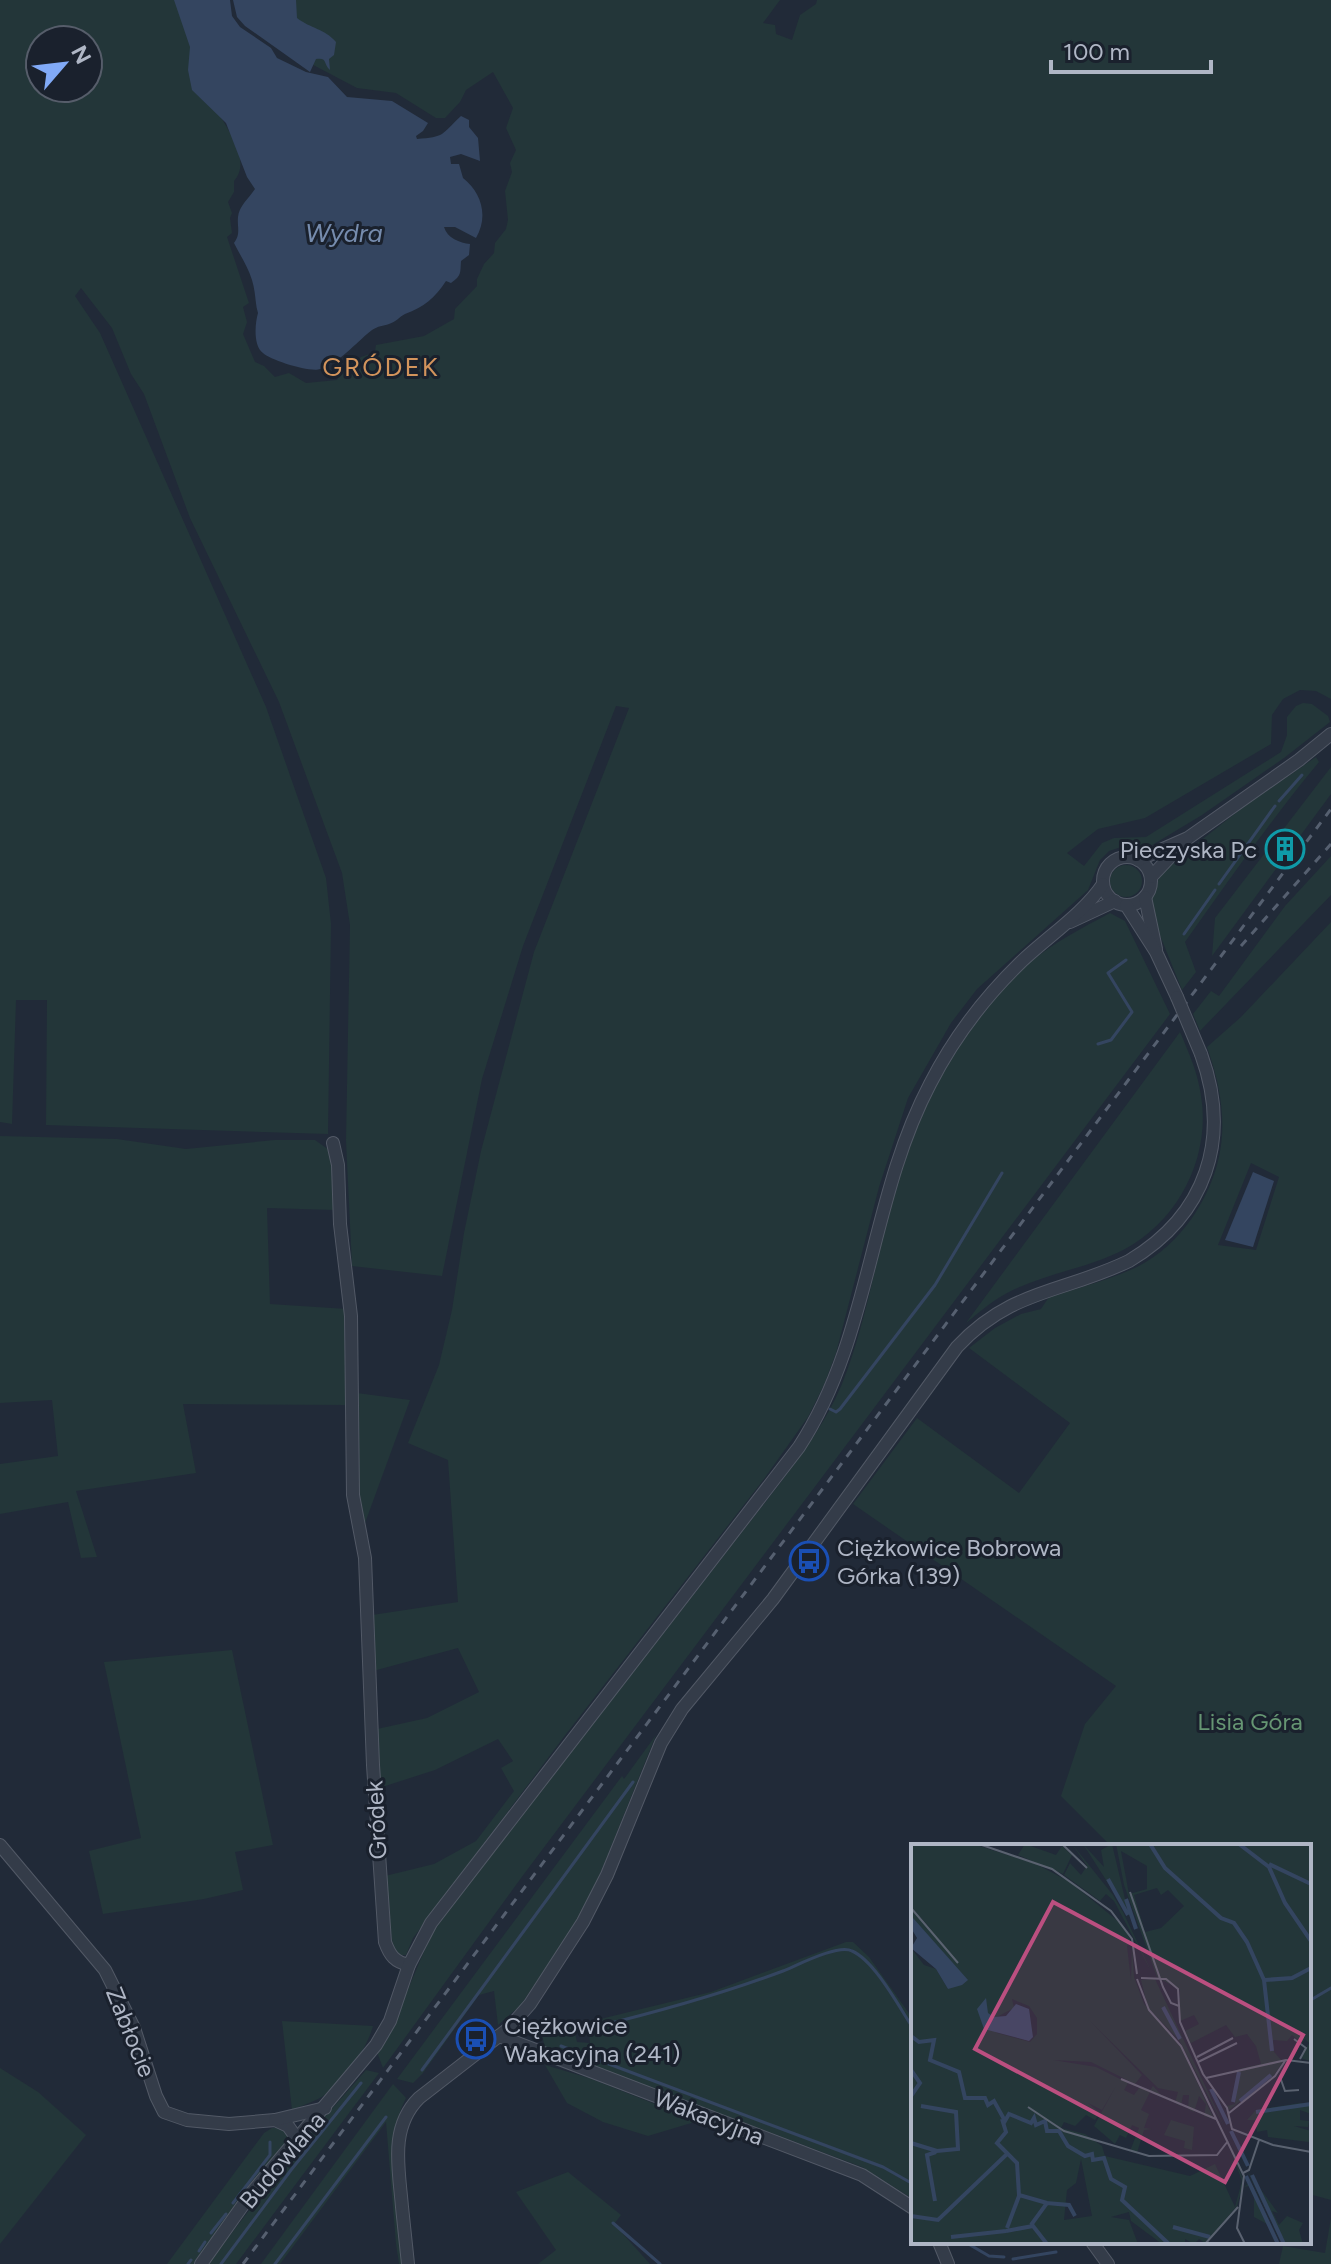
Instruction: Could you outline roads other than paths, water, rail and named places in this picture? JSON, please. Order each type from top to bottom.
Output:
[{"type":"street","points":[[1156,952],[1145,906],[1151,877],[1188,838],[1331,734]]},
{"type":"street","points":[[1138,860],[1188,838]]},
{"type":"street","points":[[408,2264],[398,2155],[404,2118],[419,2098],[499,2036],[530,2004],[583,1922],[607,1875],[661,1743],[682,1709],[773,1599],[957,1347],[979,1324],[1002,1308],[1129,1261],[1165,1236],[1189,1207],[1206,1170],[1215,1128],[1212,1090],[1201,1054],[1156,952],[1120,903],[1105,891],[1103,884],[1104,875],[1113,861],[1121,857],[1144,864],[1151,877]]},
{"type":"street","points":[[409,1965],[431,1923],[446,1903],[808,1433],[840,1369],[893,1172],[930,1084],[956,1039],[984,1002],[1103,884]]},
{"type":"street","points":[[1067,923],[1120,903],[1133,904],[1145,897]]},
{"type":"street","name":"Gródek","points":[[333,1143],[338,1165],[340,1224],[351,1316],[353,1495],[365,1558],[373,1765],[385,1942],[397,1962],[409,1965]]},
{"type":"street","name":"Zabłocie","points":[[0,1845],[105,1970],[134,2028],[164,2112],[187,2120],[229,2124],[275,2120]]},
{"type":"street","name":"Budowlana","points":[[201,2264],[253,2191],[366,2059],[390,2021],[409,1965]]},
{"type":"street","name":"Wakacyjna","points":[[499,2036],[862,2175],[911,2207]]},
{"type":"street","points":[[275,2120],[325,2108]]},
{"type":"street","points":[[275,2120],[288,2126],[298,2140]]},
{"type":"street","points":[[940,2244],[948,2264]]},
{"type":"street","points":[[1093,2244],[1108,2264]]},
{"type":"water","name":"Wydra","points":[[174,0],[230,0],[232,16],[240,27],[271,48],[277,58],[306,72],[328,77],[347,97],[392,101],[428,123],[416,136],[417,139],[442,134],[461,116],[469,120],[469,127],[478,138],[480,161],[461,154],[450,157],[451,164],[459,164],[463,178],[478,197],[482,213],[476,238],[455,227],[444,227],[454,239],[470,244],[469,255],[461,261],[459,276],[451,283],[446,281],[423,305],[372,330],[342,357],[320,369],[308,369],[267,356],[256,340],[258,313],[253,285],[234,243],[239,213],[255,189],[247,177],[226,123],[192,90],[188,70],[190,47]]},
{"type":"water","points":[[233,0],[296,0],[297,18],[336,42],[334,55],[329,59],[330,70],[324,60],[316,59],[310,72],[245,26],[237,17]]},
{"type":"water","points":[[1253,1172],[1274,1181],[1253,1247],[1225,1240]]},
{"type":"waterway","points":[[1279,801],[1302,775]]},
{"type":"waterway","points":[[1219,884],[1275,806]]},
{"type":"waterway","points":[[1184,934],[1215,890]]},
{"type":"waterway","points":[[1098,1044],[1111,1040],[1132,1012],[1108,973],[1126,960]]},
{"type":"waterway","points":[[830,1409],[836,1412],[840,1409],[935,1285],[1002,1173]]},
{"type":"waterway","points":[[422,2070],[633,1782]]},
{"type":"waterway","points":[[595,2027],[713,1995],[837,1950],[852,1951],[869,1964],[911,2025]]},
{"type":"waterway","points":[[1311,2000],[1331,1988]]},
{"type":"waterway","points":[[561,2046],[883,2167],[911,2183]]},
{"type":"waterway","points":[[221,2264],[361,2083]]},
{"type":"waterway","points":[[275,2264],[386,2117]]},
{"type":"waterway","points":[[233,2203],[270,2155],[270,2142]]},
{"type":"waterway","points":[[211,2233],[226,2214]]},
{"type":"waterway","points":[[613,2223],[660,2264]]},
{"type":"waterway","points":[[199,2251],[205,2242]]},
{"type":"waterway","points":[[968,2244],[989,2256],[1004,2257]]},
{"type":"waterway","points":[[1013,2259],[1056,2252]]},
{"type":"waterway","points":[[188,2264],[191,2260]]},
{"type":"railway","points":[[243,2264],[1331,809]]},
{"type":"railway","points":[[1241,946],[1331,844]]},
{"type":"place","name":"Pieczyska Pc","points":[[1285,849]]},
{"type":"place","name":"Ciężkowice Bobrowa Górka (139)","points":[[809,1561]]},
{"type":"place","name":"Ciężkowice Wakacyjna (241)","points":[[476,2039]]},
{"type":"district","name":"GRÓDEK","points":[[381,367]]},
{"type":"park label","name":"Lisia Góra","points":[[1250,1721]]}]
